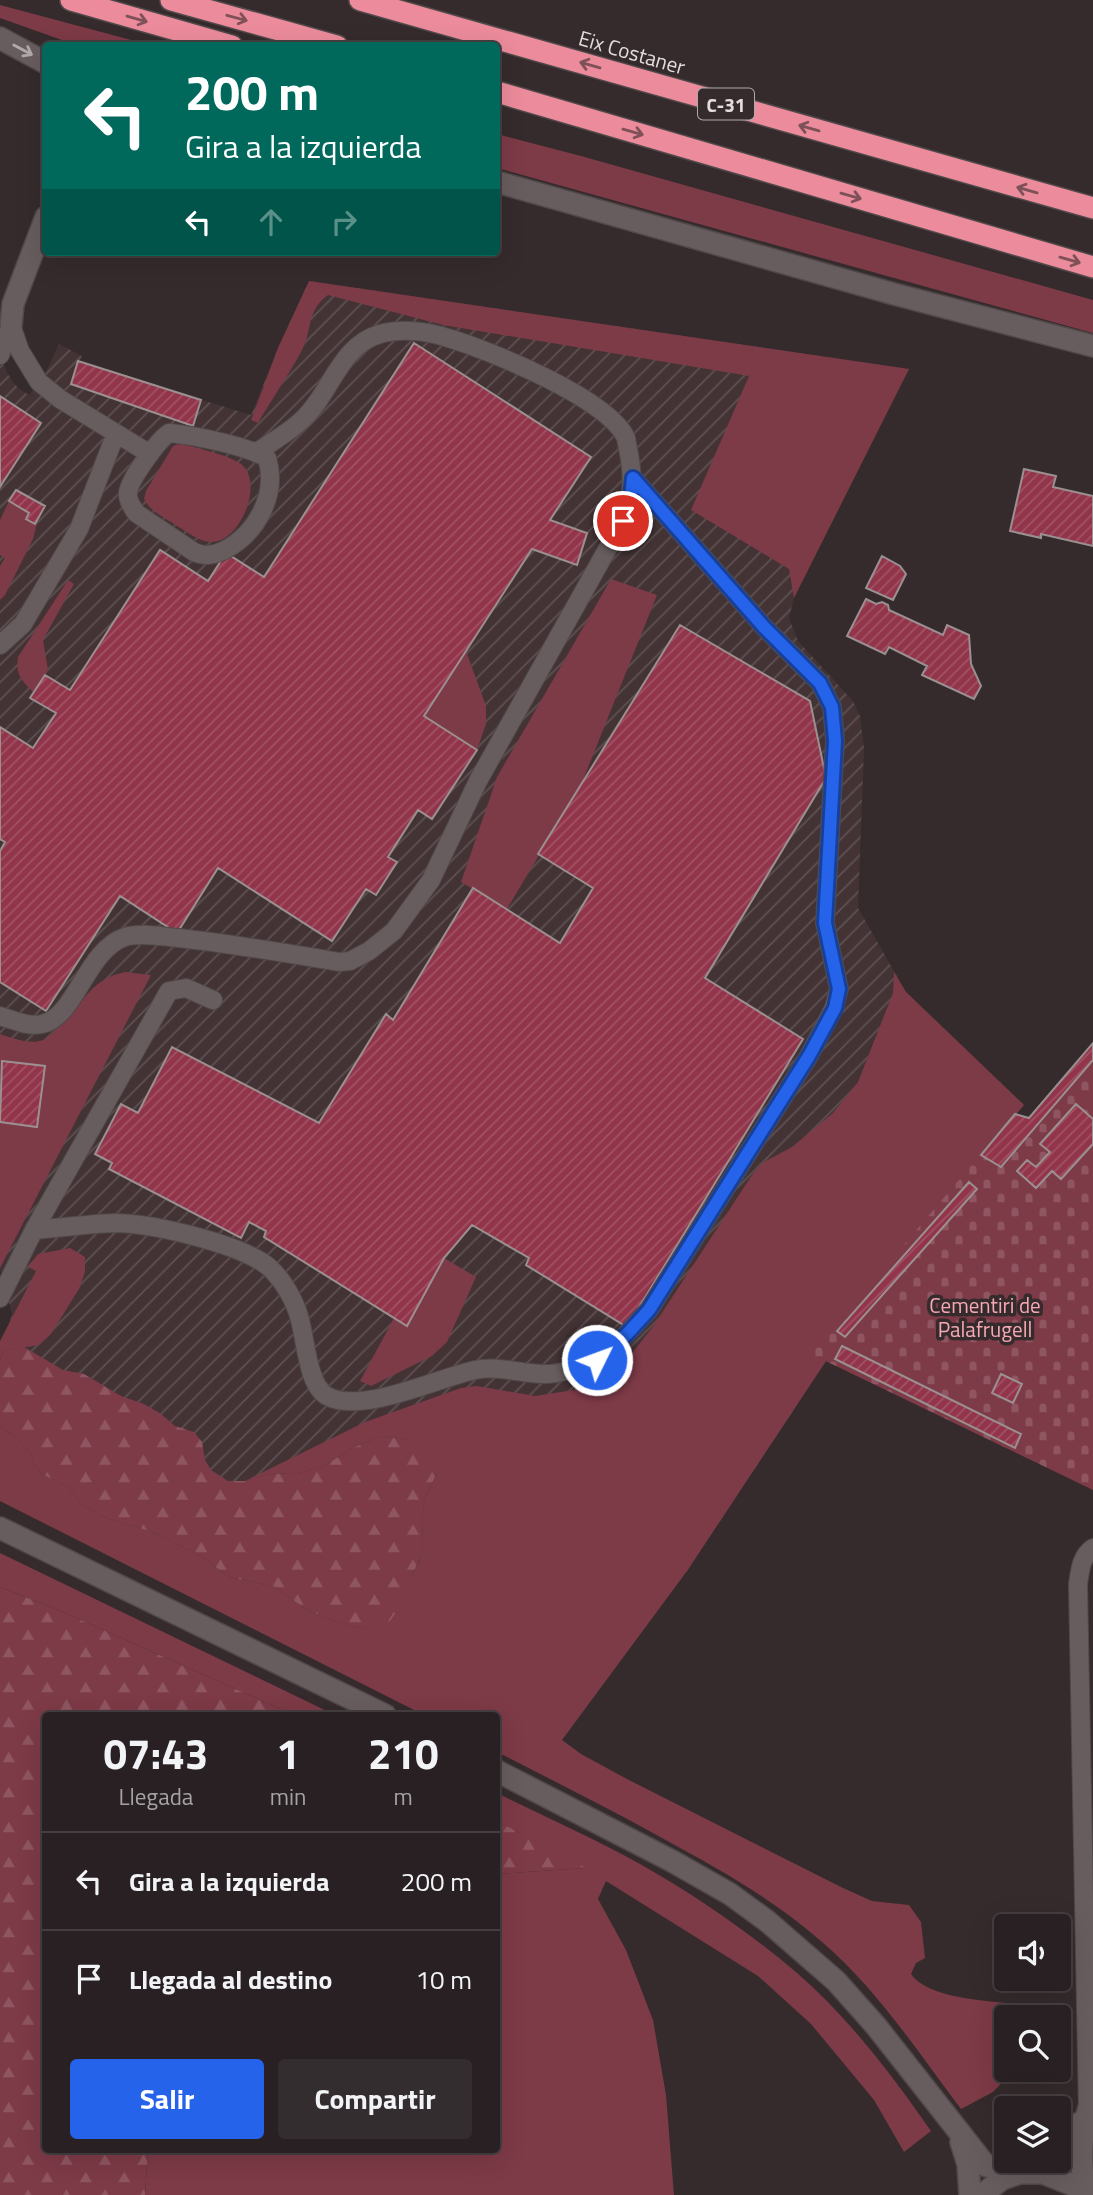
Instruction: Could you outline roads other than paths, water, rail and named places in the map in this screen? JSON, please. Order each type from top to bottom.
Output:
[{"type":"highway","points":[[71,0],[218,42]]},
{"type":"highway","points":[[171,0],[323,42]]},
{"type":"highway","name":"Eix Costaner","points":[[359,0],[1093,208]]},
{"type":"highway","name":"C-31","points":[[500,93],[1093,267]]},
{"type":"street","points":[[0,38],[42,60]]},
{"type":"street","points":[[500,183],[894,294],[1093,346]]},
{"type":"street","points":[[11,325],[8,298],[42,226]]},
{"type":"street","points":[[0,1528],[379,1712]]},
{"type":"street","points":[[500,1773],[672,1861],[730,1894],[767,1921],[836,1981],[928,2090],[986,2166],[994,2168]]},
{"type":"street","points":[[1071,2138],[1090,2103]]},
{"type":"street","points":[[1085,2195],[1081,2152],[1090,2103]]},
{"type":"street","points":[[957,2130],[968,2164],[970,2195]]},
{"type":"street","points":[[982,2195],[1003,2179],[1020,2173]]},
{"type":"street","points":[[1056,2173],[1085,2195]]},
{"type":"lane","points":[[0,355],[11,325]]},
{"type":"lane","points":[[11,325],[20,351],[39,382],[60,399],[150,454]]},
{"type":"lane","points":[[0,1016],[20,1023],[40,1025],[53,1020],[69,1002],[97,957],[126,937],[153,936],[232,944],[339,962],[350,961],[369,951],[394,931],[431,880],[478,781],[623,521],[631,498],[633,478],[626,438],[601,410],[531,370],[447,337],[409,330],[382,333],[364,340],[348,355],[320,400],[303,419],[256,453]]},
{"type":"lane","points":[[0,645],[23,624],[79,529],[116,433]]},
{"type":"lane","points":[[169,433],[256,453],[267,458],[271,469],[267,497],[256,524],[242,540],[228,548],[215,555],[201,555],[136,513],[128,492],[150,454],[169,433]]},
{"type":"lane","points":[[34,1230],[114,1223],[155,1228],[233,1249],[262,1262],[280,1278],[298,1312],[313,1380],[324,1395],[343,1403],[365,1402],[477,1370],[501,1368],[546,1375],[572,1369],[597,1360],[649,1310],[809,1056],[835,1008],[839,989],[825,923],[835,741],[832,707],[820,683],[764,627],[633,478]]},
{"type":"lane","points":[[0,1298],[34,1230],[169,991],[186,988],[213,1000]]},
{"type":"lane","points":[[1090,2103],[1078,1584],[1081,1566],[1088,1551],[1093,1548]]},
{"type":"lane","points":[[1079,1663],[1093,1643]]},
{"type":"park label","name":"Cementiri de Palafrugell","points":[[985,1317]]}]
